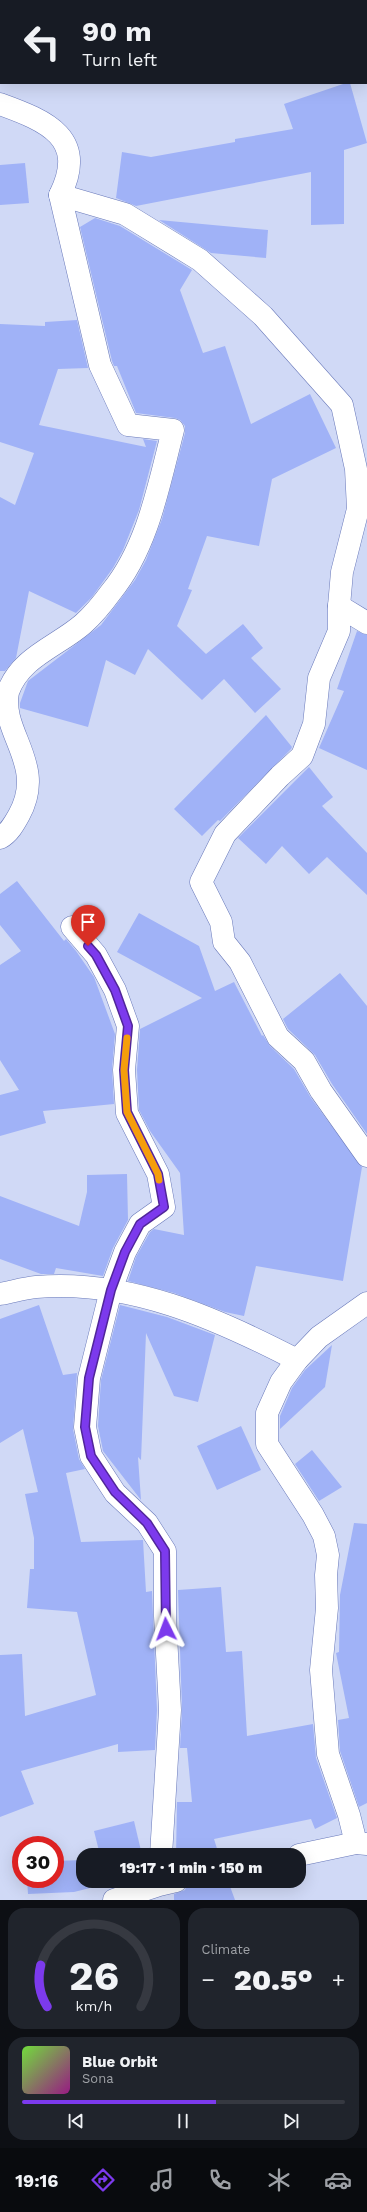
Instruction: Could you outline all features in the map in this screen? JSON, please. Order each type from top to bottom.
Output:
[{"type":"street","points":[[0,104],[47,125],[63,138],[67,148],[69,166],[68,179],[60,196],[100,365],[116,404],[128,425],[173,430],[144,534],[112,591],[82,624],[33,658],[22,668],[8,690],[4,704],[5,720],[22,758],[27,792],[25,804],[15,823],[6,834],[0,838]]},
{"type":"street","points":[[60,196],[126,214],[200,260],[263,316],[342,405],[356,468],[358,509],[342,572],[339,606],[339,631],[319,678],[314,724],[302,756],[280,776],[225,834],[201,882],[221,922],[224,942],[240,962],[278,1037],[304,1061],[321,1091],[367,1156]]},
{"type":"street","points":[[339,606],[367,624]]},
{"type":"street","points":[[72,927],[96,955],[115,990],[128,1026],[124,1070],[127,1112],[158,1174],[164,1207],[140,1224],[125,1252],[111,1290],[89,1378],[85,1427],[91,1456],[115,1492],[147,1523],[165,1551],[165,1616],[170,1710],[161,1848]]},
{"type":"street","points":[[0,1294],[35,1287],[87,1287],[134,1293],[181,1307],[249,1335],[297,1360]]},
{"type":"street","points":[[306,1854],[362,1843],[349,1815],[328,1754],[321,1670],[327,1608],[326,1575],[328,1555],[324,1536],[313,1515],[267,1444],[266,1413],[281,1382],[297,1360],[319,1337],[367,1303]]},
{"type":"street","points":[[114,1900],[148,1888]]},
{"type":"building","points":[[343,84],[350,84],[367,143],[344,150],[344,224],[311,225],[311,172],[136,206],[116,198],[122,152],[151,157],[235,142],[235,139],[293,129],[284,104]]},
{"type":"building","points":[[25,163],[29,203],[0,205],[0,165]]},
{"type":"building","points":[[95,218],[120,226],[192,270],[180,290],[203,353],[225,346],[251,424],[310,394],[336,448],[272,479],[259,546],[207,536],[188,589],[192,590],[177,626],[206,654],[243,624],[263,648],[251,658],[281,689],[255,713],[224,679],[202,700],[148,649],[135,675],[106,660],[88,727],[20,708],[20,703],[28,681],[101,625],[135,580],[146,560],[162,519],[185,433],[185,426],[180,420],[136,413],[117,366],[114,366],[80,227]]},
{"type":"building","points":[[159,220],[268,230],[266,258],[211,253]]},
{"type":"building","points":[[77,320],[88,368],[58,369],[39,425],[146,447],[143,439],[157,441],[139,510],[123,550],[113,568],[92,597],[76,613],[29,591],[16,658],[5,671],[0,671],[0,497],[15,505],[34,453],[0,442],[0,324],[45,326],[45,322]]},
{"type":"building","points":[[357,631],[367,635],[367,770],[319,748],[344,691],[337,689]]},
{"type":"building","points":[[266,715],[292,747],[291,749],[220,821],[218,820],[202,836],[174,809]]},
{"type":"building","points":[[309,767],[333,797],[322,806],[367,853],[367,895],[327,857],[309,874],[282,846],[266,864],[238,838]]},
{"type":"building","points":[[17,881],[64,941],[66,939],[76,951],[94,977],[115,1034],[112,1069],[114,1104],[43,1111],[46,1123],[0,1136],[0,1095],[19,1090],[0,1060],[0,965],[21,951],[0,925],[0,894]]},
{"type":"building","points":[[139,913],[199,946],[215,991],[234,982],[262,1036],[263,1035],[270,1046],[294,1069],[311,1098],[362,1167],[343,1281],[256,1266],[244,1316],[225,1312],[174,1293],[128,1281],[136,1257],[150,1232],[154,1229],[184,1235],[180,1173],[150,1131],[139,1110],[137,1070],[140,1029],[202,998],[117,952]]},
{"type":"building","points":[[340,973],[367,1006],[367,1134],[332,1084],[315,1055],[288,1029],[283,1019]]},
{"type":"building","points":[[127,1174],[128,1220],[113,1248],[103,1276],[56,1268],[54,1274],[41,1274],[0,1259],[0,1196],[79,1226],[87,1192],[87,1175]]},
{"type":"building","points":[[39,1305],[63,1375],[77,1373],[73,1429],[79,1459],[85,1469],[66,1473],[81,1542],[143,1540],[146,1592],[152,1591],[157,1710],[155,1750],[118,1752],[118,1744],[21,1771],[34,1804],[0,1817],[0,1655],[22,1654],[25,1716],[96,1695],[77,1612],[27,1608],[30,1569],[34,1569],[34,1538],[25,1494],[38,1492],[23,1429],[0,1443],[0,1319]]},
{"type":"building","points":[[120,1305],[167,1317],[215,1335],[198,1402],[174,1396],[146,1333],[141,1460],[138,1457],[141,1500],[103,1451],[98,1426],[101,1380]]},
{"type":"building","points":[[332,1345],[325,1387],[280,1429],[280,1416],[292,1388],[305,1370]]},
{"type":"building","points":[[241,1426],[261,1470],[217,1490],[197,1446]]},
{"type":"building","points":[[312,1450],[342,1487],[319,1501],[295,1464]]},
{"type":"building","points":[[354,1523],[367,1524],[367,1803],[359,1807],[340,1751],[338,1720],[349,1718],[336,1653],[339,1652],[340,1595]]},
{"type":"building","points":[[221,1587],[226,1652],[242,1651],[247,1736],[313,1724],[316,1758],[337,1818],[315,1829],[311,1819],[214,1839],[217,1848],[176,1848],[177,1802],[192,1802],[187,1748],[180,1748],[182,1709],[178,1590]]},
{"type":"building","points":[[134,1821],[140,1848],[98,1848],[94,1831]]},
{"type":"building","points":[[76,1860],[76,1888],[90,1888],[74,1892],[28,1894],[28,1888],[64,1888],[64,1861]]},
{"type":"building","points":[[186,1888],[231,1888],[235,1900],[174,1900],[174,1894],[185,1890]]},
{"type":"slow traffic","points":[[127,1038],[124,1070],[127,1112],[158,1174],[159,1180]]},
{"type":"route","points":[[88,946],[96,955],[115,990],[128,1026],[124,1070],[127,1112],[158,1174],[164,1207],[140,1224],[125,1252],[111,1290],[89,1378],[85,1427],[91,1456],[115,1492],[147,1523],[165,1551],[166,1629]]}]
